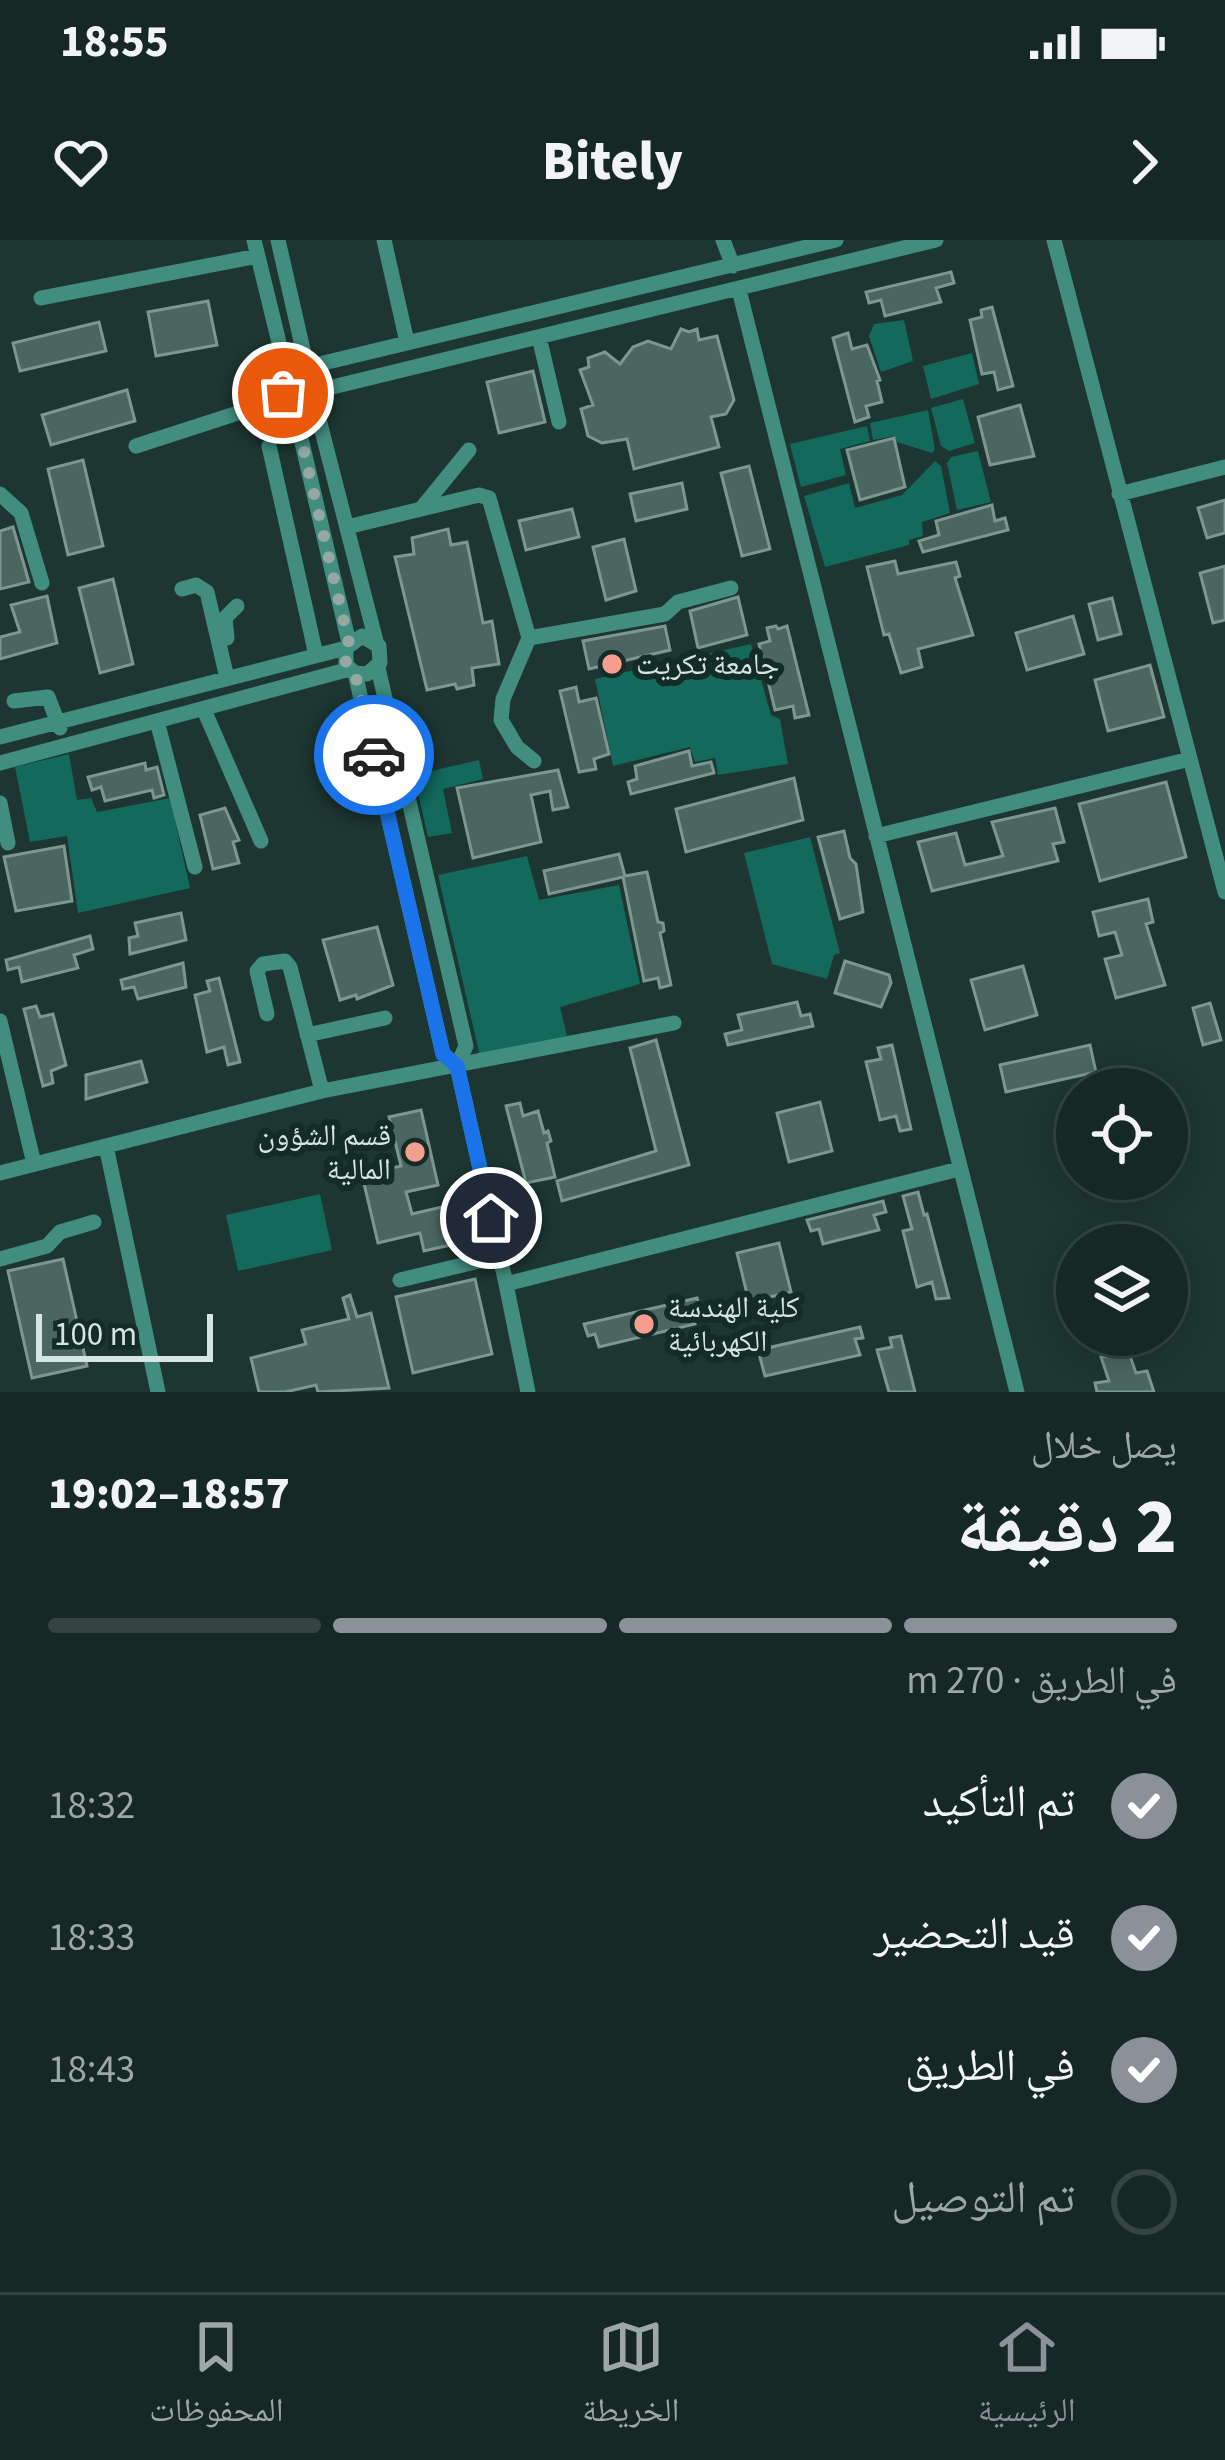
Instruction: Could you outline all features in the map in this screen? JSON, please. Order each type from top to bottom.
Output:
[{"type":"street","points":[[278,240],[308,364],[319,380],[314,393],[382,652],[377,668],[466,1046],[457,1066]]},
{"type":"street","points":[[384,240],[407,341]]},
{"type":"street","points":[[723,240],[734,266]]},
{"type":"street","points":[[284,367],[836,240]]},
{"type":"street","points":[[136,446],[289,399],[303,401],[314,393],[936,240]]},
{"type":"street","points":[[1054,240],[1225,892]]},
{"type":"street","points":[[41,298],[256,248],[284,367],[279,383],[289,399],[347,645],[344,659],[352,671],[443,1054],[457,1066],[528,1392]]},
{"type":"street","points":[[740,290],[1017,1392]]},
{"type":"street","points":[[539,337],[560,422]]},
{"type":"street","points":[[269,446],[316,655]]},
{"type":"street","points":[[421,509],[470,451]]},
{"type":"street","points":[[1119,494],[1225,467]]},
{"type":"street","points":[[0,494],[21,513],[42,584]]},
{"type":"street","points":[[347,527],[479,495],[489,498],[529,638],[503,699],[501,720],[517,747],[534,761]]},
{"type":"street","points":[[182,589],[199,586],[208,594],[232,677]]},
{"type":"street","points":[[529,638],[665,614],[678,602],[731,588]]},
{"type":"street","points":[[232,677],[225,622],[236,606]]},
{"type":"street","points":[[0,737],[316,655],[362,636],[376,641]]},
{"type":"street","points":[[0,763],[377,668]]},
{"type":"street","points":[[14,701],[46,696],[65,745]]},
{"type":"street","points":[[204,710],[260,841]]},
{"type":"street","points":[[157,722],[195,867]]},
{"type":"street","points":[[876,836],[1190,759]]},
{"type":"street","points":[[0,803],[8,843]]},
{"type":"street","points":[[267,1014],[257,971],[262,964],[283,960],[290,967],[322,1091]]},
{"type":"street","points":[[308,1035],[386,1018]]},
{"type":"street","points":[[0,1021],[34,1164]]},
{"type":"street","points":[[0,1173],[322,1091],[674,1023]]},
{"type":"street","points":[[106,1146],[158,1392]]},
{"type":"street","points":[[506,1284],[959,1169]]},
{"type":"street","points":[[0,1259],[47,1246],[60,1232],[94,1222]]},
{"type":"street","points":[[400,1280],[500,1256]]},
{"type":"green space","points":[[904,320],[913,361],[881,372],[869,336],[874,324]]},
{"type":"green space","points":[[972,353],[979,384],[931,399],[923,366]]},
{"type":"green space","points":[[963,399],[975,443],[949,451],[941,446],[931,408]]},
{"type":"green space","points":[[928,410],[932,453],[897,442],[894,436],[873,440],[870,423]]},
{"type":"green space","points":[[867,426],[870,441],[840,449],[846,475],[801,487],[790,444]]},
{"type":"green space","points":[[978,451],[991,502],[957,510],[947,463],[951,457]]},
{"type":"green space","points":[[935,461],[941,466],[950,513],[922,522],[923,536],[909,540],[909,545],[825,567],[804,496],[849,483],[855,508],[902,495]]},
{"type":"green space","points":[[751,644],[771,715],[780,719],[788,764],[718,775],[715,758],[695,762],[690,747],[613,766],[595,679]]},
{"type":"green space","points":[[69,754],[77,800],[91,798],[97,812],[170,798],[190,888],[78,913],[67,836],[30,842],[15,767]]},
{"type":"green space","points":[[479,760],[483,779],[443,789],[452,833],[428,837],[414,775]]},
{"type":"green space","points":[[810,837],[840,953],[834,955],[827,979],[772,964],[744,853]]},
{"type":"green space","points":[[527,856],[539,900],[619,885],[640,984],[560,1007],[567,1036],[480,1056],[438,875]]},
{"type":"green space","points":[[320,1194],[332,1250],[238,1271],[226,1215]]},
{"type":"building","points":[[951,272],[954,283],[936,288],[941,302],[885,316],[881,300],[869,303],[866,292]]},
{"type":"building","points":[[208,301],[217,345],[156,356],[148,312]]},
{"type":"building","points":[[992,307],[1013,386],[998,390],[994,372],[982,374],[970,320]]},
{"type":"building","points":[[99,322],[106,351],[20,371],[13,343]]},
{"type":"building","points":[[681,329],[697,329],[699,340],[717,336],[734,400],[726,414],[711,417],[719,447],[634,469],[627,439],[602,443],[588,436],[581,409],[593,405],[580,370],[589,367],[588,358],[605,352],[620,364],[633,347],[648,341],[671,349]]},
{"type":"building","points":[[848,333],[852,349],[867,345],[880,380],[882,402],[866,406],[869,417],[855,422],[833,338]]},
{"type":"building","points":[[533,371],[545,422],[499,433],[487,382]]},
{"type":"building","points":[[127,390],[135,421],[51,445],[42,415]]},
{"type":"building","points":[[1020,405],[1034,456],[990,465],[978,417]]},
{"type":"building","points":[[894,438],[905,487],[860,500],[847,450]]},
{"type":"building","points":[[83,460],[103,546],[68,555],[48,469]]},
{"type":"building","points":[[749,466],[770,549],[742,556],[721,473]]},
{"type":"building","points":[[682,483],[687,509],[636,521],[630,494]]},
{"type":"building","points":[[1225,500],[1225,533],[1207,538],[1198,508]]},
{"type":"building","points":[[992,505],[995,521],[1005,518],[1008,530],[923,552],[919,541],[939,535],[936,521]]},
{"type":"building","points":[[572,509],[579,537],[526,550],[519,521]]},
{"type":"building","points":[[13,527],[29,582],[0,589],[0,531]]},
{"type":"building","points":[[448,529],[451,545],[467,542],[483,623],[492,621],[499,664],[472,668],[474,685],[427,690],[395,557],[414,554],[412,538]]},
{"type":"building","points":[[624,539],[636,591],[606,600],[593,547]]},
{"type":"building","points":[[895,561],[898,574],[956,562],[960,576],[955,578],[973,635],[918,649],[922,667],[901,673],[889,634],[884,635],[867,567]]},
{"type":"building","points":[[1225,566],[1225,620],[1213,623],[1200,573]]},
{"type":"building","points":[[113,579],[133,664],[100,673],[79,588]]},
{"type":"building","points":[[47,596],[57,643],[0,659],[0,637],[20,632],[11,605]]},
{"type":"building","points":[[738,597],[747,635],[698,648],[690,611]]},
{"type":"building","points":[[1112,598],[1121,634],[1098,640],[1089,604]]},
{"type":"building","points":[[1073,616],[1084,654],[1027,670],[1016,633]]},
{"type":"building","points":[[665,626],[670,650],[589,669],[583,641]]},
{"type":"building","points":[[787,626],[809,715],[795,718],[793,706],[775,710],[759,644],[770,641],[767,628]]},
{"type":"building","points":[[1150,665],[1164,717],[1108,731],[1095,680]]},
{"type":"building","points":[[576,687],[579,702],[596,698],[609,754],[594,759],[596,769],[579,772],[560,691]]},
{"type":"building","points":[[689,751],[692,766],[711,762],[714,773],[631,794],[628,782],[637,779],[635,766]]},
{"type":"building","points":[[145,763],[146,770],[157,767],[164,795],[154,798],[152,790],[105,801],[101,787],[92,790],[88,777]]},
{"type":"building","points":[[558,770],[568,807],[553,810],[550,791],[531,795],[541,842],[473,858],[457,788]]},
{"type":"building","points":[[794,778],[803,820],[686,852],[676,809]]},
{"type":"building","points":[[1166,782],[1186,857],[1100,881],[1079,804]]},
{"type":"building","points":[[225,808],[239,840],[233,842],[239,863],[213,869],[200,815]]},
{"type":"building","points":[[1055,808],[1064,842],[1053,844],[1058,861],[932,891],[918,842],[956,833],[965,865],[1003,856],[992,822]]},
{"type":"building","points":[[844,831],[856,864],[863,912],[840,919],[818,837]]},
{"type":"building","points":[[64,846],[72,901],[16,911],[4,857]]},
{"type":"building","points":[[619,854],[625,876],[647,872],[658,922],[663,923],[660,933],[671,985],[660,988],[658,978],[644,981],[623,877],[549,894],[544,871]]},
{"type":"building","points":[[1148,899],[1153,922],[1146,924],[1165,985],[1116,998],[1105,959],[1122,955],[1115,932],[1099,936],[1093,912]]},
{"type":"building","points":[[181,913],[186,940],[130,954],[129,938],[138,936],[135,923]]},
{"type":"building","points":[[377,927],[393,985],[357,999],[356,995],[340,1000],[323,940]]},
{"type":"building","points":[[90,936],[93,949],[74,955],[78,968],[22,982],[19,967],[8,970],[6,960]]},
{"type":"building","points":[[845,961],[889,975],[891,983],[881,1007],[835,993]]},
{"type":"building","points":[[183,963],[186,987],[138,999],[134,987],[123,989],[121,980]]},
{"type":"building","points":[[1023,966],[1037,1015],[985,1030],[971,980]]},
{"type":"building","points":[[219,978],[240,1062],[228,1065],[224,1047],[207,1052],[195,995],[210,991],[207,981]]},
{"type":"building","points":[[797,1002],[801,1016],[810,1014],[813,1026],[728,1045],[725,1034],[742,1030],[738,1015]]},
{"type":"building","points":[[1210,1003],[1221,1040],[1203,1045],[1193,1008]]},
{"type":"building","points":[[36,1006],[40,1017],[53,1014],[66,1065],[51,1071],[53,1083],[43,1086],[24,1009]]},
{"type":"building","points":[[656,1040],[689,1165],[562,1201],[557,1181],[656,1151],[630,1048]]},
{"type":"building","points":[[892,1045],[911,1129],[900,1131],[896,1116],[880,1120],[866,1062],[881,1059],[878,1048]]},
{"type":"building","points":[[1090,1045],[1095,1068],[1056,1068],[1056,1081],[1006,1092],[1000,1065]]},
{"type":"building","points":[[141,1061],[147,1082],[86,1099],[86,1075]]},
{"type":"building","points":[[820,1102],[832,1151],[789,1162],[777,1113]]},
{"type":"building","points":[[520,1103],[523,1116],[538,1111],[544,1133],[548,1131],[555,1177],[526,1183],[506,1106]]},
{"type":"building","points":[[421,1110],[438,1185],[406,1192],[412,1214],[446,1206],[455,1244],[424,1251],[420,1233],[378,1243],[362,1175],[401,1166],[389,1117]]},
{"type":"building","points":[[918,1192],[949,1298],[936,1299],[932,1282],[917,1287],[903,1231],[912,1229],[903,1196]]},
{"type":"building","points":[[883,1201],[886,1212],[874,1215],[879,1230],[823,1244],[819,1229],[811,1231],[807,1220]]},
{"type":"building","points":[[779,1243],[791,1292],[749,1302],[737,1253]]},
{"type":"building","points":[[63,1259],[87,1366],[32,1378],[8,1271]]},
{"type":"building","points":[[475,1279],[492,1354],[413,1373],[396,1297]]},
{"type":"building","points":[[350,1295],[357,1317],[371,1313],[389,1388],[318,1392],[316,1385],[259,1392],[251,1358],[306,1344],[302,1330],[349,1319],[343,1298]]},
{"type":"building","points":[[697,1298],[701,1310],[690,1312],[695,1324],[599,1347],[595,1334],[588,1336],[584,1324]]},
{"type":"building","points":[[860,1327],[863,1338],[855,1339],[860,1355],[765,1376],[758,1350]]},
{"type":"building","points":[[901,1336],[915,1392],[889,1392],[877,1350],[892,1347],[890,1338]]},
{"type":"building","points":[[1130,1356],[1136,1373],[1147,1371],[1154,1392],[1097,1392],[1095,1383],[1109,1381],[1101,1357]]},
{"type":"way so far","points":[[283,393],[292,400],[349,643],[344,659],[355,673],[374,755]]},
{"type":"place","name":"جامعة تكريت","points":[[612,664]]},
{"type":"place","name":"قسم الشؤون المالية","points":[[415,1152]]},
{"type":"place","name":"كلية الهندسة الكهربائية","points":[[644,1324]]},
{"type":"route","points":[[374,755],[443,1054],[457,1066],[491,1218]]}]
